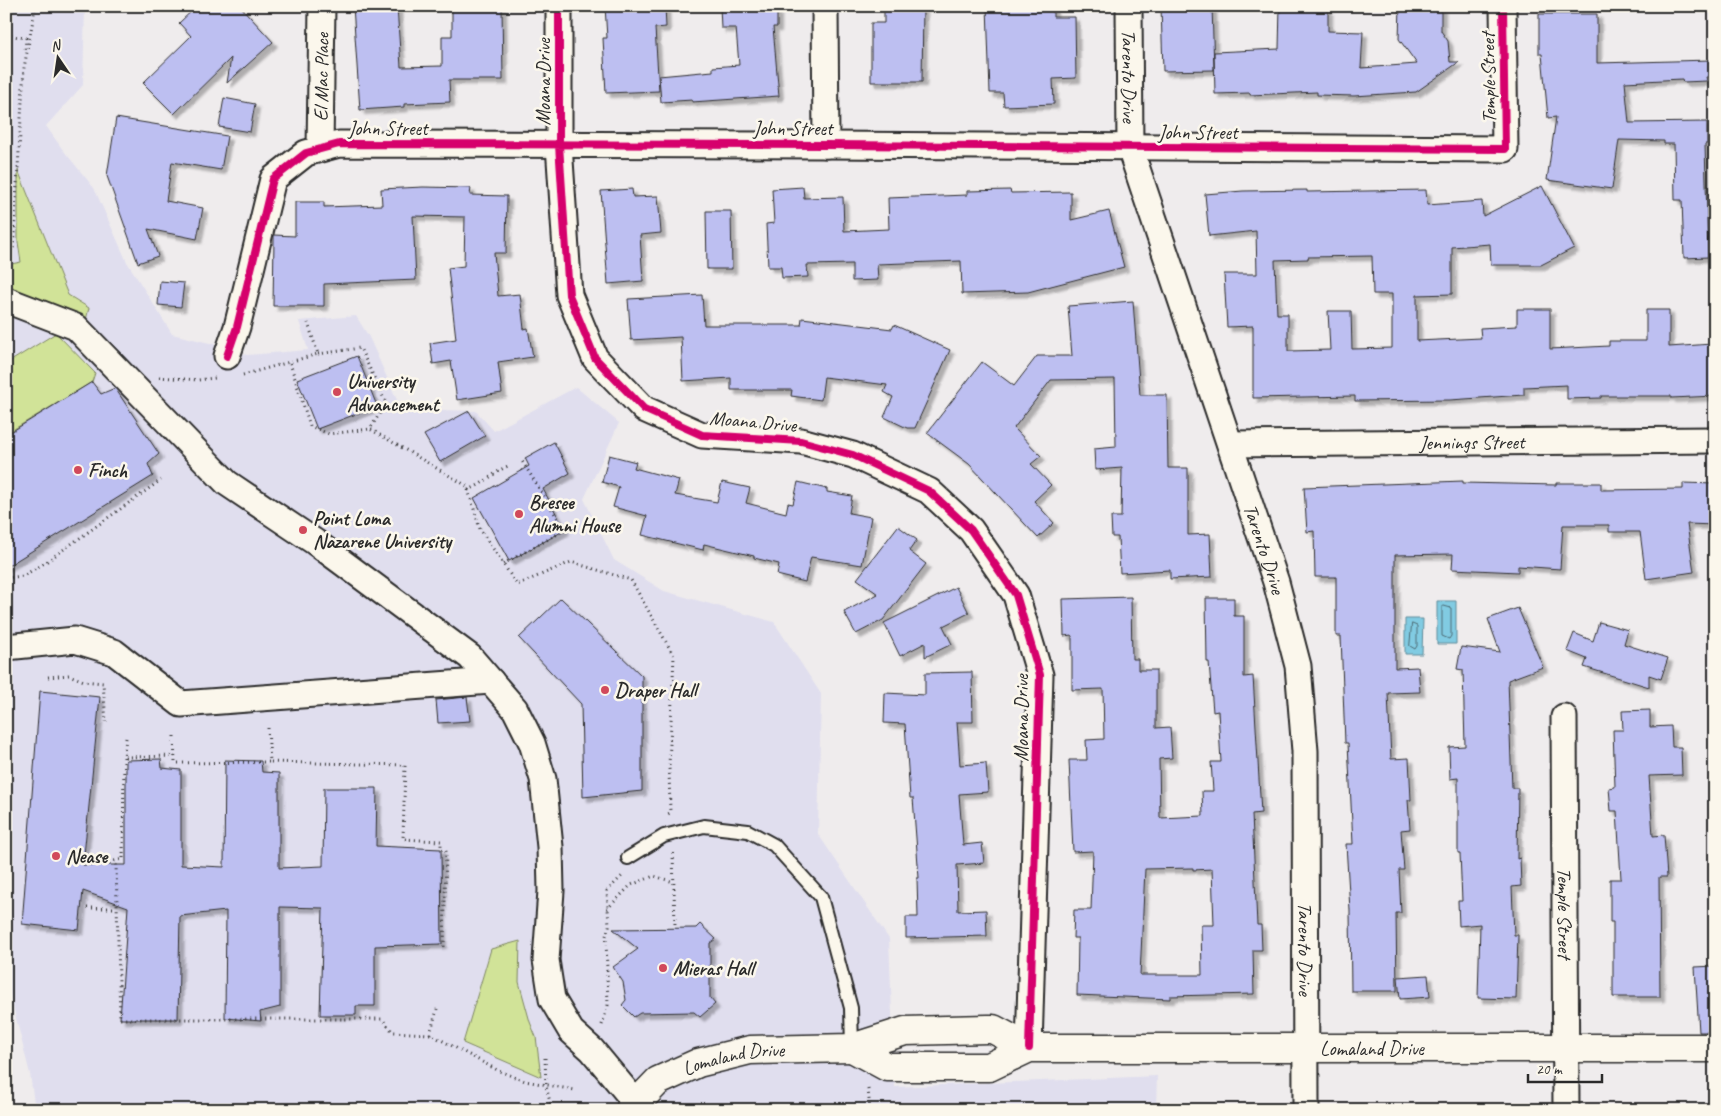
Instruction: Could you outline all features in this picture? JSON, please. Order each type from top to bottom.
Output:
[{"type":"street","name":"El Mac Place","points":[[320,148],[322,6]]},
{"type":"street","name":"Moana Drive","points":[[559,6],[559,145],[569,295],[595,358],[609,376],[644,409],[702,435],[801,441],[853,455],[930,491],[971,530],[1016,595],[1040,675],[1029,1048]]},
{"type":"street","points":[[825,6],[826,144]]},
{"type":"street","name":"Tarento Drive","points":[[1129,6],[1130,148],[1276,582],[1298,666],[1305,751],[1306,1110]]},
{"type":"street","name":"Temple Street","points":[[1503,6],[1506,149]]},
{"type":"street","name":"John Street","points":[[227,356],[237,327],[273,179],[306,154],[320,148],[339,144],[826,144],[1130,148],[1506,149]]},
{"type":"street","points":[[6,300],[76,327],[227,483],[315,542],[470,657],[515,709],[532,743],[543,779],[550,855],[551,891],[546,960],[552,999],[572,1031],[592,1050],[633,1106]]},
{"type":"street","name":"Jennings Street","points":[[1230,444],[1715,440]]},
{"type":"street","points":[[6,647],[75,640],[114,652],[181,704],[491,681]]},
{"type":"street","name":"Temple Street","points":[[1564,717],[1566,1110]]},
{"type":"street","name":"Lomaland Drive","points":[[633,1106],[658,1081],[698,1063],[750,1050],[852,1048],[905,1031],[988,1029],[993,1029],[1029,1048]]},
{"type":"street","name":"Lomaland Drive","points":[[852,1048],[887,1067],[989,1067],[1029,1048],[1715,1048]]},
{"type":"lane","points":[[625,862],[664,836],[704,826],[748,832],[774,844],[822,897],[851,1008],[852,1048]]},
{"type":"path","points":[[24,68],[35,9],[41,6]]},
{"type":"path","points":[[6,35],[26,38],[13,250],[6,250]]},
{"type":"path","points":[[318,354],[360,348],[386,403],[370,429]]},
{"type":"path","points":[[290,363],[310,426],[329,434],[370,429],[467,486],[480,529],[516,585],[571,562],[631,580],[674,656],[669,766],[670,813],[662,817]]},
{"type":"path","points":[[503,564],[565,530],[522,461]]},
{"type":"path","points":[[468,490],[483,484],[493,473],[508,466]]},
{"type":"path","points":[[6,578],[23,576],[46,562],[161,480]]},
{"type":"path","points":[[48,677],[69,675],[84,681],[103,683],[106,722]]},
{"type":"path","points":[[268,728],[270,762]]},
{"type":"path","points":[[174,736],[174,763],[270,762],[405,765],[403,840],[441,840],[441,848],[446,850],[444,950]]},
{"type":"path","points":[[126,738],[124,757],[123,859],[114,861],[120,1019],[382,1019],[393,1032],[430,1034],[499,1071],[525,1082],[575,1090]]},
{"type":"path","points":[[124,757],[175,756]]},
{"type":"path","points":[[673,848],[675,925]]},
{"type":"path","points":[[600,1031],[608,1005],[606,936],[609,926],[608,890],[625,874],[625,862]]},
{"type":"path","points":[[608,909],[632,885],[654,876],[674,882]]},
{"type":"path","points":[[87,908],[117,908]]},
{"type":"path","points":[[430,1034],[438,1006]]},
{"type":"path","points":[[545,1058],[546,1086],[552,1110]]},
{"type":"path","points":[[868,1089],[870,1110]]},
{"type":"shaded area","name":"Point Loma Nazarene University","points":[[6,6],[85,6],[83,85],[46,126],[94,188],[127,262],[172,334],[218,345],[247,355],[308,350],[299,321],[356,316],[369,337],[401,409],[476,411],[494,431],[576,387],[619,423],[584,499],[614,560],[664,591],[774,622],[821,694],[818,834],[889,939],[895,1087],[1157,1076],[1156,1110],[35,1110],[30,1074],[6,978]]},
{"type":"green space","points":[[18,170],[68,295],[89,308],[86,320],[18,292],[6,282],[6,265],[21,262],[18,242]]},
{"type":"green space","points":[[56,333],[95,373],[92,382],[6,434],[6,364]]},
{"type":"green space","points":[[520,941],[519,982],[536,1037],[541,1077],[463,1043],[491,949]]},
{"type":"water","points":[[1437,601],[1456,601],[1456,644],[1437,644]]},
{"type":"water","points":[[1405,619],[1423,619],[1422,654],[1405,654]]},
{"type":"building","points":[[197,6],[240,6],[273,42],[227,83],[231,58],[174,114],[143,83],[191,36],[179,23]]},
{"type":"building","points":[[353,6],[397,6],[401,67],[442,66],[442,36],[452,36],[452,6],[502,6],[503,80],[449,80],[450,102],[404,104],[404,107],[360,110]]},
{"type":"building","points":[[605,6],[665,6],[666,27],[655,28],[659,91],[606,93],[603,38],[607,38]]},
{"type":"building","points":[[720,6],[777,6],[777,27],[773,27],[779,96],[692,102],[692,100],[661,102],[659,76],[713,71],[713,67],[739,65],[736,28],[721,28]]},
{"type":"building","points":[[884,6],[923,6],[922,82],[871,82],[871,23],[884,23]]},
{"type":"building","points":[[987,6],[1053,6],[1053,17],[1075,17],[1076,78],[1053,79],[1054,104],[1004,106],[1003,93],[990,93]]},
{"type":"building","points":[[1161,6],[1212,6],[1214,70],[1163,71]]},
{"type":"building","points":[[1280,6],[1328,6],[1328,31],[1363,32],[1361,68],[1417,64],[1399,39],[1400,6],[1441,6],[1441,31],[1448,41],[1450,62],[1459,62],[1416,92],[1354,96],[1317,95],[1317,92],[1250,95],[1250,93],[1215,94],[1214,52],[1279,49]]},
{"type":"building","points":[[1539,14],[1597,14],[1597,63],[1711,60],[1712,77],[1706,77],[1707,81],[1683,82],[1682,79],[1625,82],[1629,123],[1707,122],[1707,144],[1705,144],[1708,257],[1684,258],[1682,200],[1675,200],[1674,144],[1664,144],[1664,141],[1619,140],[1612,189],[1547,180],[1556,117],[1548,118],[1542,54],[1539,54]]},
{"type":"building","points":[[224,98],[255,104],[250,132],[219,127]]},
{"type":"building","points":[[116,118],[227,136],[221,170],[172,162],[166,201],[203,208],[197,239],[148,229],[158,256],[138,263],[107,176]]},
{"type":"building","points":[[1542,186],[1574,248],[1541,265],[1491,265],[1490,244],[1452,247],[1452,294],[1417,295],[1417,341],[1481,338],[1480,328],[1517,326],[1517,309],[1550,309],[1550,349],[1609,346],[1609,341],[1646,341],[1646,310],[1669,310],[1669,347],[1712,344],[1715,396],[1671,398],[1671,396],[1601,396],[1601,398],[1567,399],[1567,385],[1524,387],[1524,395],[1450,400],[1355,401],[1355,396],[1253,398],[1253,326],[1227,327],[1224,274],[1257,274],[1256,231],[1209,236],[1205,194],[1243,191],[1426,190],[1427,205],[1482,201],[1483,216]],"holes":[[[1372,256],[1373,294],[1392,294],[1392,348],[1352,349],[1351,311],[1328,311],[1330,350],[1288,351],[1288,314],[1277,314],[1275,260],[1308,259],[1308,257]]]},
{"type":"building","points":[[423,187],[471,188],[470,195],[507,196],[506,253],[494,253],[498,296],[520,294],[524,329],[528,328],[533,357],[498,362],[502,393],[457,400],[451,361],[433,364],[430,343],[456,339],[448,268],[464,266],[465,217],[413,216],[416,280],[324,284],[324,306],[273,306],[274,235],[295,236],[295,202],[324,202],[324,207],[382,205],[381,189]]},
{"type":"building","points":[[803,187],[804,198],[843,197],[844,231],[889,229],[888,198],[967,195],[967,191],[1010,190],[1011,193],[1071,192],[1071,220],[1109,211],[1124,267],[1028,292],[962,294],[961,261],[877,264],[878,280],[852,281],[852,264],[807,265],[808,277],[782,278],[781,267],[768,267],[766,224],[774,223],[772,189]]},
{"type":"building","points":[[632,189],[633,197],[658,196],[661,233],[640,235],[643,281],[608,284],[601,191]]},
{"type":"building","points":[[706,211],[731,211],[732,269],[707,269]]},
{"type":"building","points":[[160,281],[184,283],[181,307],[158,305]]},
{"type":"building","points":[[702,295],[704,325],[801,325],[802,318],[892,329],[894,325],[950,350],[915,428],[907,428],[884,417],[893,397],[884,392],[887,385],[824,377],[821,400],[791,396],[792,390],[731,390],[731,378],[683,381],[681,337],[631,340],[628,299]]},
{"type":"building","points":[[1133,301],[1140,395],[1167,395],[1168,468],[1188,468],[1188,535],[1210,534],[1212,577],[1170,579],[1170,570],[1120,573],[1118,537],[1112,537],[1111,517],[1121,517],[1122,468],[1095,470],[1094,449],[1116,447],[1115,379],[1051,380],[1014,428],[1041,456],[1031,464],[1051,485],[1034,501],[1054,523],[1038,538],[969,464],[927,433],[982,362],[1014,386],[1037,356],[1072,356],[1068,306]]},
{"type":"building","name":"University Advancement","points":[[357,356],[377,406],[317,429],[297,379]]},
{"type":"building","name":"Finch","points":[[92,382],[101,394],[115,388],[159,454],[148,464],[153,476],[6,567],[6,435]]},
{"type":"building","points":[[469,411],[485,436],[440,462],[424,435]]},
{"type":"building","name":"Bresee Alumni House","points":[[554,442],[570,473],[543,489],[565,530],[509,561],[474,498],[529,466],[525,458]]},
{"type":"building","points":[[609,455],[636,462],[634,468],[679,480],[675,495],[717,502],[722,482],[750,488],[746,503],[786,513],[788,503],[793,504],[798,482],[827,489],[827,492],[852,496],[849,513],[871,517],[862,565],[811,557],[805,582],[777,575],[779,564],[754,558],[754,556],[704,544],[703,550],[642,535],[647,516],[613,507],[619,487],[602,482]]},
{"type":"building","points":[[1463,481],[1463,483],[1556,485],[1556,483],[1601,483],[1601,490],[1683,489],[1683,483],[1715,484],[1715,525],[1687,524],[1694,572],[1646,579],[1640,532],[1609,532],[1609,525],[1563,525],[1560,569],[1518,566],[1518,572],[1452,569],[1453,554],[1395,555],[1395,668],[1418,667],[1420,692],[1388,693],[1391,759],[1409,758],[1411,800],[1408,800],[1410,829],[1401,830],[1404,870],[1399,870],[1401,913],[1396,913],[1397,991],[1351,991],[1350,910],[1346,844],[1353,844],[1348,743],[1345,743],[1341,636],[1336,636],[1336,577],[1315,577],[1314,531],[1307,532],[1304,487]]},
{"type":"building","points":[[898,526],[917,540],[909,551],[926,564],[883,620],[856,634],[844,612],[878,594],[857,579]]},
{"type":"building","points":[[956,587],[969,613],[943,626],[952,644],[925,657],[925,643],[900,656],[884,623]]},
{"type":"building","points":[[1131,597],[1132,659],[1138,659],[1138,670],[1156,670],[1156,728],[1170,727],[1172,758],[1159,759],[1160,818],[1203,816],[1202,791],[1213,791],[1211,762],[1221,762],[1218,711],[1213,712],[1209,662],[1207,662],[1206,598],[1234,598],[1234,616],[1244,616],[1244,677],[1253,676],[1261,813],[1252,814],[1257,925],[1261,925],[1262,950],[1253,950],[1254,994],[1170,996],[1170,999],[1077,995],[1078,938],[1073,938],[1074,910],[1091,910],[1093,851],[1073,852],[1069,760],[1087,760],[1086,740],[1104,739],[1103,689],[1072,690],[1072,635],[1064,636],[1063,599]],"holes":[[[1193,868],[1193,870],[1212,869],[1214,925],[1201,925],[1202,975],[1140,975],[1145,869]]]},
{"type":"building","name":"Draper Hall","points":[[561,598],[642,676],[642,791],[583,797],[581,704],[519,638]]},
{"type":"building","points":[[1518,608],[1543,667],[1508,680],[1512,788],[1518,788],[1517,859],[1520,858],[1521,886],[1512,887],[1514,935],[1518,935],[1516,999],[1478,998],[1480,924],[1459,926],[1458,901],[1462,901],[1460,853],[1458,853],[1458,778],[1450,779],[1449,747],[1465,746],[1463,670],[1457,669],[1461,647],[1500,652],[1488,619]]},
{"type":"building","points":[[1599,622],[1628,630],[1624,644],[1668,658],[1661,679],[1649,675],[1649,687],[1584,667],[1587,659],[1567,651],[1574,633],[1593,641]]},
{"type":"building","points":[[972,672],[973,722],[957,722],[960,765],[986,763],[988,792],[959,794],[963,845],[982,843],[984,863],[957,865],[958,911],[986,910],[987,936],[906,938],[906,917],[918,917],[917,878],[919,878],[913,798],[910,798],[905,724],[884,723],[885,693],[925,695],[925,673]]},
{"type":"building","name":"Nease","points":[[40,691],[100,697],[83,865],[126,865],[126,760],[161,759],[162,768],[181,770],[181,865],[224,867],[225,760],[261,761],[262,772],[279,773],[279,868],[323,866],[324,788],[377,788],[376,846],[441,849],[442,944],[375,946],[375,1006],[356,1006],[356,1015],[320,1015],[323,908],[280,907],[280,1007],[260,1012],[261,1021],[225,1018],[226,911],[180,916],[178,1019],[120,1019],[128,907],[83,891],[79,930],[22,924]]},
{"type":"building","points":[[467,697],[470,721],[438,723],[436,700]]},
{"type":"building","points":[[1650,710],[1650,727],[1671,726],[1672,747],[1681,747],[1682,775],[1649,776],[1653,836],[1664,835],[1667,877],[1659,877],[1660,997],[1613,997],[1613,922],[1610,922],[1610,879],[1621,879],[1617,811],[1611,811],[1609,788],[1615,787],[1613,730],[1623,730],[1622,711]]},
{"type":"building","name":"Mieras Hall","points":[[700,924],[716,939],[710,943],[710,998],[715,1004],[700,1017],[694,1012],[640,1013],[634,1017],[622,1005],[626,1000],[623,982],[613,967],[638,949],[613,929],[696,928]]},
{"type":"building","points":[[1715,966],[1715,1032],[1699,1032],[1695,967]]},
{"type":"building","points":[[1428,975],[1430,997],[1400,999],[1398,977]]},
{"type":"cycle path","points":[[559,6],[559,145],[569,295],[595,358],[644,409],[702,435],[801,441],[853,455],[929,491],[971,530],[1016,595],[1040,675],[1029,1048]]},
{"type":"cycle path","points":[[227,356],[237,327],[273,179],[306,153],[339,144],[1505,149],[1503,6]]},
{"type":"place","name":"University Advancement","points":[[337,392]]},
{"type":"place","name":"Finch","points":[[78,470]]},
{"type":"place","name":"Bresee Alumni House","points":[[519,514]]},
{"type":"place","name":"Point Loma Nazarene University","points":[[303,530]]},
{"type":"place","name":"Draper Hall","points":[[605,690]]},
{"type":"place","name":"Nease","points":[[56,856]]},
{"type":"place","name":"Mieras Hall","points":[[663,968]]}]
